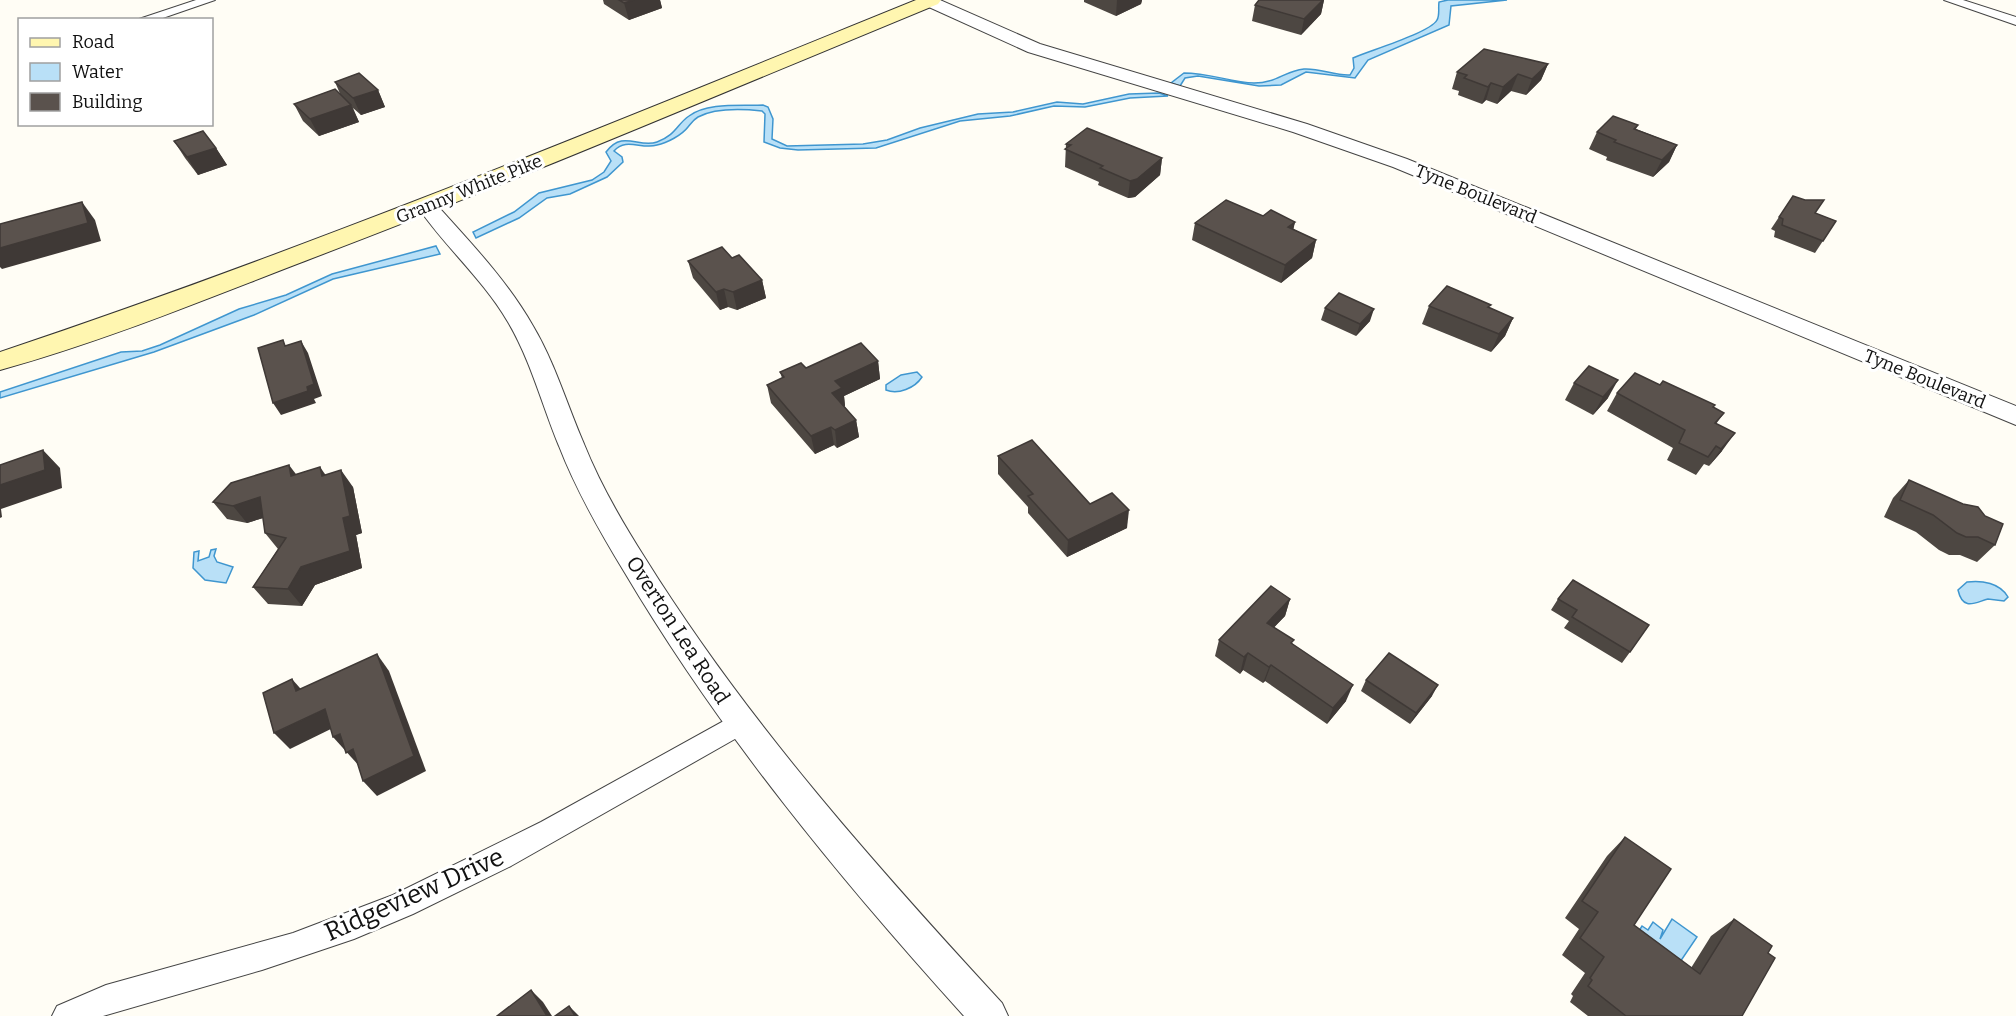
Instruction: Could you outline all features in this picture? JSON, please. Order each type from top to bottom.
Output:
[{"type":"main road","name":"Granny White Pike","points":[[0,361],[177,302],[428,206],[928,0]]},
{"type":"street","points":[[149,18],[209,0]]},
{"type":"street","name":"Tyne Boulevard","points":[[928,0],[1035,48],[1300,128],[1400,164],[2016,416]]},
{"type":"street","points":[[1950,0],[2016,21]]},
{"type":"street","name":"Overton Lea Road","points":[[428,206],[518,321],[538,360],[578,461],[599,504],[664,611],[740,723],[864,878],[988,1016]]},
{"type":"street","name":"Ridgeview Drive","points":[[67,1016],[106,1000],[319,937],[374,917],[459,878],[740,723]]},
{"type":"water","points":[[1507,0],[1451,6],[1449,25],[1368,60],[1355,78],[1306,72],[1281,85],[1259,86],[1198,76],[1185,78],[1180,86],[1171,83],[1184,73],[1254,83],[1269,81],[1304,69],[1350,75],[1354,68],[1353,58],[1411,36],[1432,25],[1438,18],[1439,2]]},
{"type":"water","points":[[1159,93],[1168,96],[1130,98],[1085,107],[1054,106],[1010,116],[960,121],[876,148],[798,150],[780,148],[764,142],[765,114],[762,111],[712,112],[696,118],[682,133],[665,142],[651,146],[629,144],[619,147],[614,151],[622,157],[623,162],[607,177],[570,194],[547,198],[519,218],[476,238],[473,232],[514,212],[539,193],[592,180],[604,172],[611,161],[606,152],[612,145],[625,141],[657,142],[672,133],[689,116],[705,109],[735,105],[768,107],[773,119],[772,139],[787,146],[863,144],[887,140],[920,128],[978,114],[1013,112],[1057,102],[1083,104],[1129,94]]},
{"type":"water","points":[[436,246],[440,254],[333,279],[254,315],[154,352],[0,398],[0,392],[121,352],[142,351],[160,345],[239,309],[286,295],[332,274]]},
{"type":"water","points":[[917,372],[922,377],[911,387],[896,392],[886,390],[886,385],[901,375]]},
{"type":"water","points":[[216,549],[214,556],[217,562],[233,567],[226,583],[205,580],[193,568],[194,552],[199,551],[198,561],[209,557],[211,550]]},
{"type":"water","points":[[1967,582],[1990,584],[2000,588],[2008,597],[2004,601],[1988,599],[1967,603],[1960,597],[1958,590]]},
{"type":"water","points":[[1672,919],[1697,937],[1680,962],[1634,939],[1642,926],[1648,930],[1653,922],[1663,930],[1660,939]]},
{"type":"building","points":[[1259,0],[1323,0],[1304,19],[1255,5]]},
{"type":"building","points":[[1484,49],[1548,64],[1532,79],[1518,74],[1503,87],[1491,83],[1488,87],[1464,78],[1467,75],[1457,72]]},
{"type":"building","points":[[359,73],[378,90],[353,98],[335,82]]},
{"type":"building","points":[[335,89],[351,105],[310,119],[294,104]]},
{"type":"building","points":[[1613,116],[1638,125],[1634,129],[1677,145],[1662,160],[1614,142],[1616,140],[1597,132]]},
{"type":"building","points":[[1087,128],[1162,158],[1137,179],[1130,181],[1065,149],[1071,145],[1066,144]]},
{"type":"building","points":[[203,131],[216,148],[187,157],[174,141]]},
{"type":"building","points":[[1793,196],[1805,200],[1824,200],[1815,213],[1836,221],[1823,241],[1782,225],[1783,219],[1779,217]]},
{"type":"building","points":[[1226,200],[1263,216],[1271,210],[1295,222],[1288,227],[1316,240],[1285,265],[1195,223]]},
{"type":"building","points":[[82,202],[88,223],[0,248],[0,224]]},
{"type":"building","points":[[722,247],[732,258],[739,255],[762,280],[733,292],[724,289],[716,292],[688,261]]},
{"type":"building","points":[[1447,286],[1491,305],[1488,307],[1513,318],[1499,334],[1429,306]]},
{"type":"building","points":[[1339,293],[1374,309],[1360,324],[1325,308]]},
{"type":"building","points":[[283,340],[285,346],[301,341],[314,384],[307,387],[308,391],[273,403],[258,348]]},
{"type":"building","points":[[861,343],[878,361],[835,381],[842,388],[832,393],[856,420],[835,430],[831,427],[811,436],[767,385],[784,377],[780,372],[801,363],[806,368]]},
{"type":"building","points":[[1589,366],[1618,380],[1603,397],[1574,383]]},
{"type":"building","points":[[1635,373],[1660,385],[1663,381],[1715,405],[1713,407],[1724,413],[1715,423],[1735,433],[1721,449],[1716,446],[1708,457],[1679,443],[1685,430],[1617,393]]},
{"type":"building","points":[[1032,440],[1090,504],[1112,493],[1129,510],[1068,540],[1028,496],[1033,494],[998,456]]},
{"type":"building","points":[[43,450],[45,470],[0,485],[0,465]]},
{"type":"building","points":[[289,465],[291,476],[320,467],[322,476],[341,470],[350,516],[343,518],[350,551],[301,567],[288,589],[253,587],[286,538],[265,533],[260,497],[233,506],[213,502],[231,483]]},
{"type":"building","points":[[1909,480],[1963,504],[1978,507],[1985,516],[2003,524],[1995,545],[1978,537],[1966,537],[1957,533],[1933,515],[1900,500]]},
{"type":"building","points":[[1573,580],[1649,625],[1630,652],[1572,617],[1577,610],[1558,599]]},
{"type":"building","points":[[1271,586],[1290,599],[1267,623],[1294,640],[1291,643],[1353,685],[1333,708],[1271,665],[1269,667],[1248,653],[1244,657],[1219,640]]},
{"type":"building","points":[[1389,653],[1438,685],[1416,713],[1366,680]]},
{"type":"building","points":[[377,654],[414,756],[363,781],[353,749],[346,753],[340,734],[333,737],[325,709],[274,733],[263,693],[292,679],[296,691]]},
{"type":"building","points":[[1625,837],[1671,869],[1634,925],[1700,974],[1734,919],[1772,946],[1768,953],[1775,958],[1742,1016],[1626,1016],[1588,986],[1592,980],[1590,978],[1604,957],[1580,938],[1598,912],[1582,901]]},
{"type":"building","points":[[531,990],[547,1016],[497,1016]]},
{"type":"building","points":[[569,1006],[575,1016],[555,1016]]}]
